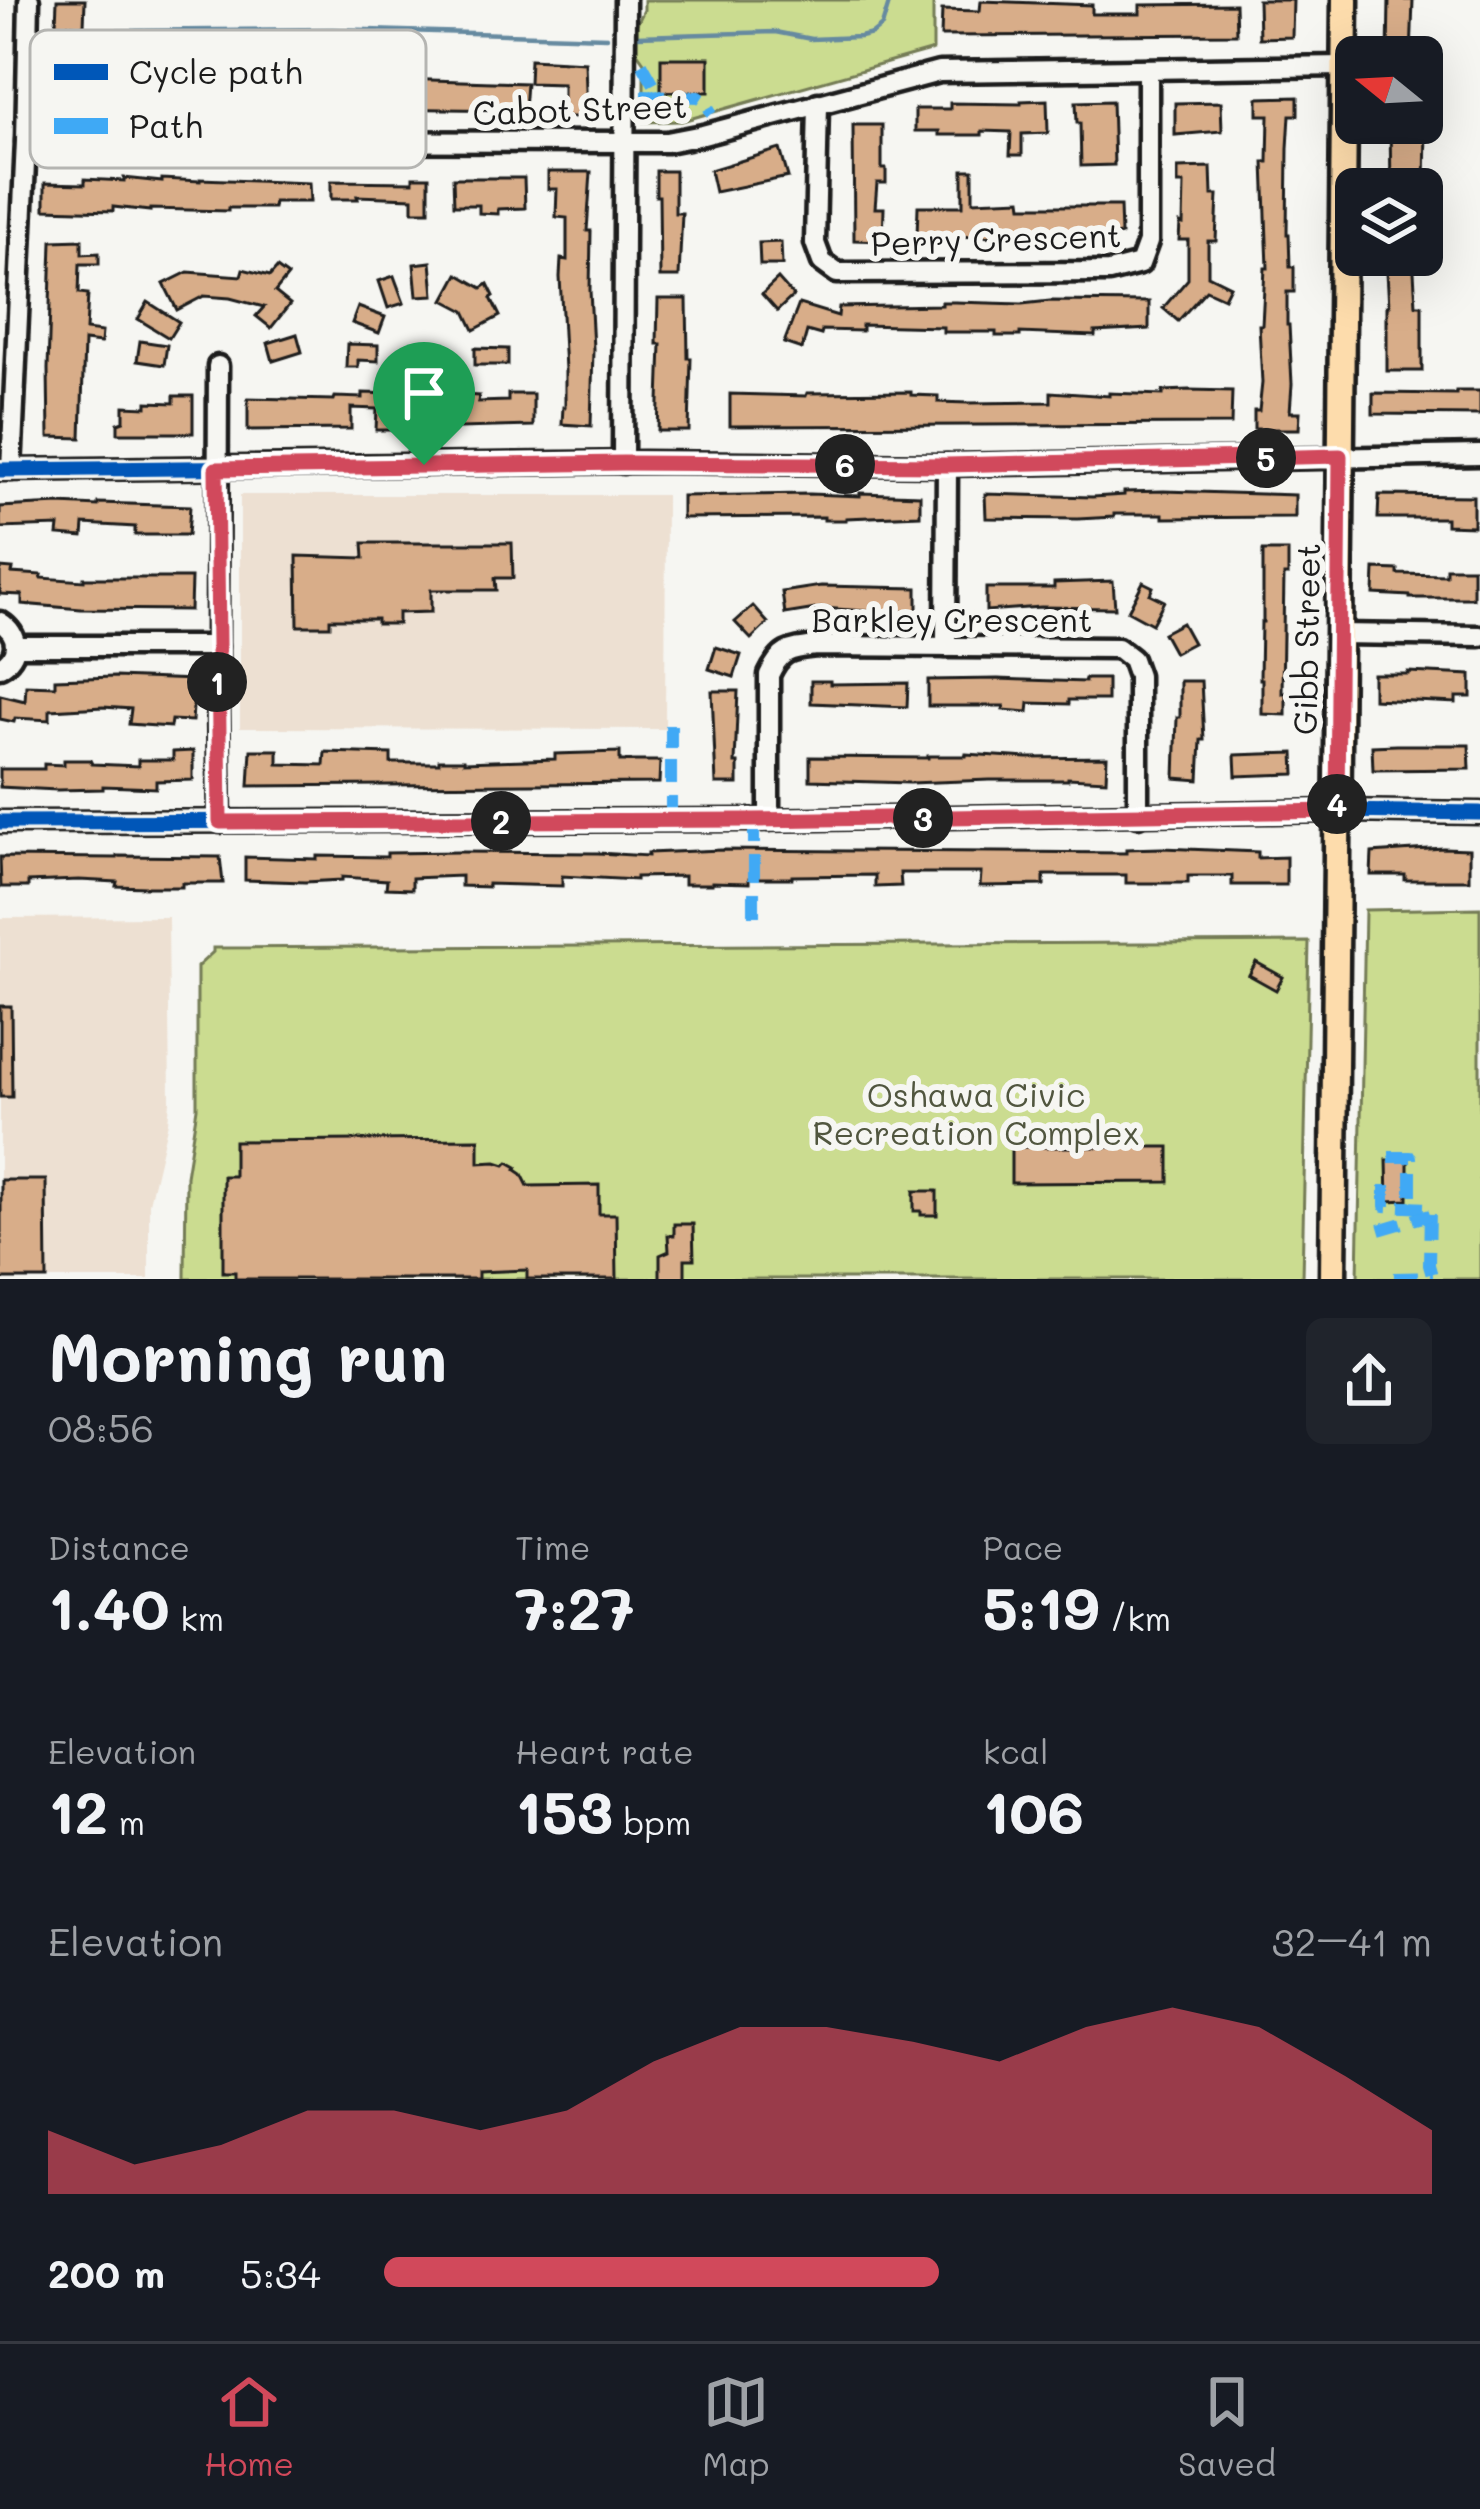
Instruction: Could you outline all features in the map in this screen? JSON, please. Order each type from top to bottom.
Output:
[{"type":"main road","name":"Gibb Street","points":[[1344,36],[1345,0]]},
{"type":"main road","name":"Gibb Street","points":[[1333,1279],[1343,144]]},
{"type":"street","points":[[29,0],[26,141],[6,470],[623,463],[947,465],[1480,455]]},
{"type":"street","points":[[623,463],[625,0]]},
{"type":"street","name":"Cabot Street","points":[[426,142],[668,142],[938,72],[1335,67]]},
{"type":"street","name":"Perry Crescent","points":[[818,103],[815,243],[822,262],[837,273],[1109,272],[1140,264],[1148,242],[1148,70]]},
{"type":"street","name":"Cabot Street","points":[[26,141],[30,141]]},
{"type":"street","points":[[424,465],[426,363]]},
{"type":"street","points":[[218,366],[220,822]]},
{"type":"street","points":[[946,647],[947,465]]},
{"type":"street","points":[[0,622],[12,631],[16,646],[10,661],[0,667]]},
{"type":"street","points":[[1338,634],[1480,636]]},
{"type":"street","points":[[16,646],[217,646]]},
{"type":"street","name":"Barkley Crescent","points":[[769,820],[769,675],[777,659],[790,649],[817,646],[1118,648],[1132,659],[1138,676],[1138,815]]},
{"type":"street","points":[[0,822],[1480,813]]},
{"type":"shaded area","points":[[240,495],[666,495],[665,729],[240,728]]},
{"type":"shaded area","points":[[168,917],[170,1102],[149,1203],[149,1279],[0,1279],[0,918]]},
{"type":"green space","points":[[644,0],[933,0],[933,50],[682,121],[644,122],[644,62],[637,52],[637,24]]},
{"type":"green space","points":[[1480,908],[1480,1279],[1358,1279],[1365,910]]},
{"type":"green space","name":"Oshawa Civic Recreation Complex","points":[[1309,942],[1302,1279],[185,1279],[186,1176],[197,1108],[197,967],[213,948]]},
{"type":"building","points":[[57,0],[85,0],[84,26],[56,24]]},
{"type":"building","points":[[1258,0],[1293,0],[1292,37],[1259,38]]},
{"type":"building","points":[[1389,0],[1413,0],[1412,36],[1388,36]]},
{"type":"building","points":[[981,1],[1092,5],[1092,14],[1140,14],[1140,5],[1235,4],[1236,34],[941,36],[942,10],[980,11]]},
{"type":"building","points":[[661,58],[709,58],[709,92],[661,92]]},
{"type":"building","points":[[530,59],[585,62],[587,117],[563,117],[563,84],[529,83]]},
{"type":"building","points":[[426,80],[526,83],[524,110],[426,109]]},
{"type":"building","points":[[1298,97],[1298,115],[1290,115],[1288,148],[1287,234],[1294,292],[1287,292],[1287,325],[1290,412],[1300,412],[1299,429],[1254,429],[1262,383],[1259,325],[1268,268],[1264,162],[1268,162],[1269,115],[1258,115],[1258,98]]},
{"type":"building","points":[[1047,100],[1048,133],[1022,134],[1022,155],[1010,155],[1011,132],[939,135],[939,131],[915,131],[915,109],[950,109],[950,103]]},
{"type":"building","points":[[1112,101],[1114,165],[1081,166],[1076,102]]},
{"type":"building","points":[[1221,102],[1222,131],[1175,135],[1175,103]]},
{"type":"building","points":[[853,125],[882,125],[886,183],[877,183],[875,208],[884,208],[883,241],[854,240]]},
{"type":"building","points":[[1390,144],[1426,144],[1425,168],[1391,168]]},
{"type":"building","points":[[780,149],[788,177],[715,192],[710,170]]},
{"type":"building","points":[[1211,167],[1212,195],[1218,195],[1216,241],[1208,241],[1208,275],[1230,286],[1224,298],[1206,290],[1178,321],[1163,308],[1188,279],[1188,240],[1179,240],[1184,184],[1178,184],[1178,168]]},
{"type":"building","points":[[963,170],[973,170],[973,201],[1021,199],[1022,206],[1120,206],[1121,235],[917,237],[918,206],[963,206]]},
{"type":"building","points":[[656,171],[675,171],[675,213],[682,213],[679,277],[660,277]]},
{"type":"building","points":[[548,172],[591,172],[587,231],[591,231],[591,426],[562,424],[565,370],[560,277],[561,259],[567,260],[567,218],[556,217],[557,189],[548,189]]},
{"type":"building","points":[[413,177],[429,177],[429,211],[413,211],[413,198],[331,199],[331,181],[413,182]]},
{"type":"building","points":[[124,178],[309,183],[310,202],[274,202],[273,208],[228,211],[45,209],[45,183]]},
{"type":"building","points":[[453,178],[524,178],[525,208],[498,209],[498,214],[479,213],[479,205],[454,205]]},
{"type":"building","points":[[82,240],[82,254],[99,253],[99,264],[80,264],[79,293],[88,294],[86,330],[102,332],[101,343],[84,341],[81,438],[49,437],[52,241]]},
{"type":"building","points":[[781,242],[782,265],[760,265],[759,243]]},
{"type":"building","points":[[431,262],[434,295],[417,296],[414,264]]},
{"type":"building","points":[[277,268],[288,276],[275,292],[290,304],[271,328],[256,316],[264,307],[230,298],[204,296],[177,310],[164,284],[188,272],[241,276],[243,269],[270,276]]},
{"type":"building","points":[[458,274],[482,288],[488,284],[500,316],[474,330],[465,311],[444,300]]},
{"type":"building","points":[[394,276],[404,303],[388,308],[379,281]]},
{"type":"building","points":[[1387,276],[1414,276],[1416,305],[1422,305],[1422,371],[1387,371]]},
{"type":"building","points":[[778,279],[793,296],[777,311],[762,294]]},
{"type":"building","points":[[658,299],[687,299],[689,431],[658,431]]},
{"type":"building","points":[[148,302],[179,322],[169,338],[138,319]]},
{"type":"building","points":[[1149,302],[1149,329],[1095,332],[1095,336],[996,336],[996,332],[943,332],[943,327],[862,325],[862,331],[822,330],[821,335],[807,331],[802,349],[784,343],[799,304],[838,316],[839,307]]},
{"type":"building","points":[[358,307],[385,317],[379,333],[352,323]]},
{"type":"building","points":[[297,334],[302,352],[273,361],[268,343]]},
{"type":"building","points":[[140,341],[167,345],[164,365],[137,361]]},
{"type":"building","points":[[347,344],[378,345],[378,361],[358,360],[358,367],[346,367]]},
{"type":"building","points":[[475,348],[508,349],[508,365],[475,365]]},
{"type":"building","points":[[1232,391],[1231,424],[730,426],[730,394],[911,392],[938,396],[938,402],[969,403],[1051,402],[1051,392],[1109,396]]},
{"type":"building","points":[[1480,391],[1480,415],[1373,414],[1373,393]]},
{"type":"building","points":[[363,393],[394,394],[393,430],[376,430],[377,409],[351,408],[351,429],[248,430],[248,398],[334,400],[363,398]]},
{"type":"building","points":[[508,394],[533,394],[533,426],[460,428],[462,395],[479,396],[478,402],[508,401]]},
{"type":"building","points":[[174,396],[193,396],[193,433],[118,433],[124,406],[174,403]]},
{"type":"building","points":[[1164,491],[1295,495],[1295,517],[986,518],[985,494],[1092,497]]},
{"type":"building","points":[[920,495],[920,515],[846,520],[682,518],[682,496]]},
{"type":"building","points":[[1379,495],[1473,496],[1473,526],[1446,525],[1446,518],[1378,518]]},
{"type":"building","points":[[190,506],[188,535],[135,535],[135,527],[84,524],[83,537],[58,535],[59,526],[0,528],[0,507]]},
{"type":"building","points":[[363,543],[512,543],[513,578],[495,578],[496,590],[431,590],[431,612],[398,613],[398,624],[330,619],[330,626],[298,626],[297,556],[364,558]]},
{"type":"building","points":[[1263,551],[1288,551],[1282,693],[1286,693],[1286,715],[1262,714]]},
{"type":"building","points":[[0,568],[41,578],[84,581],[191,578],[190,610],[22,604],[22,595],[0,594]]},
{"type":"building","points":[[1446,568],[1473,568],[1473,598],[1374,594],[1375,569],[1446,575]]},
{"type":"building","points":[[1113,581],[1115,608],[986,611],[986,588],[1054,588],[1054,583]]},
{"type":"building","points":[[1143,582],[1153,587],[1150,594],[1164,601],[1152,624],[1128,611]]},
{"type":"building","points":[[821,586],[917,588],[917,611],[822,608],[785,614],[782,592]]},
{"type":"building","points":[[753,606],[768,623],[751,639],[735,622]]},
{"type":"building","points":[[1182,623],[1193,643],[1174,653],[1163,633]]},
{"type":"building","points":[[716,647],[741,655],[734,677],[709,669]]},
{"type":"building","points":[[1373,674],[1471,675],[1471,697],[1456,697],[1456,703],[1373,699]]},
{"type":"building","points":[[115,677],[195,680],[192,721],[171,720],[170,727],[129,724],[131,709],[103,707],[50,710],[50,720],[0,719],[0,695],[25,701],[26,685]]},
{"type":"building","points":[[1107,679],[1107,700],[1029,703],[1028,712],[1003,710],[1004,706],[928,706],[928,680]]},
{"type":"building","points":[[811,681],[908,683],[907,707],[811,703]]},
{"type":"building","points":[[1180,681],[1201,681],[1204,740],[1199,780],[1175,778]]},
{"type":"building","points":[[712,691],[738,691],[738,784],[716,784]]},
{"type":"building","points":[[1469,745],[1470,769],[1373,770],[1372,746]]},
{"type":"building","points":[[251,750],[278,750],[278,764],[324,765],[325,752],[391,754],[391,763],[439,763],[620,752],[620,761],[660,761],[659,783],[249,786]]},
{"type":"building","points":[[193,751],[193,780],[156,781],[156,788],[0,787],[0,769],[44,769],[44,764],[64,765],[64,760],[138,766],[138,760],[173,760],[173,752]]},
{"type":"building","points":[[1294,753],[1295,774],[1236,776],[1235,755]]},
{"type":"building","points":[[810,757],[1107,757],[1106,780],[810,780]]},
{"type":"building","points":[[1126,849],[1286,857],[1286,885],[1232,885],[1232,876],[1188,876],[1188,883],[1126,883],[1126,875],[1044,875],[1044,885],[980,886],[981,873],[900,873],[901,886],[875,887],[875,875],[749,878],[749,883],[712,884],[684,884],[684,876],[636,880],[562,876],[562,886],[488,887],[461,886],[461,876],[412,878],[412,889],[386,888],[387,880],[342,877],[305,882],[245,880],[245,857],[317,859],[460,852],[648,856],[722,850],[1126,853]]},
{"type":"building","points":[[1469,849],[1469,880],[1371,875],[1372,853]]},
{"type":"building","points":[[0,857],[220,857],[223,883],[147,887],[79,880],[1,887]]},
{"type":"building","points":[[1256,962],[1283,977],[1276,990],[1249,975]]},
{"type":"building","points":[[0,1006],[11,1006],[12,1097],[0,1097]]},
{"type":"building","points":[[479,1139],[479,1163],[508,1162],[517,1167],[528,1186],[599,1185],[599,1214],[616,1214],[617,1279],[527,1279],[527,1270],[478,1272],[478,1279],[235,1279],[235,1272],[223,1272],[223,1176],[234,1176],[234,1141]]},
{"type":"building","points":[[1011,1147],[1169,1147],[1169,1182],[1011,1183]]},
{"type":"building","points":[[1387,1160],[1408,1160],[1408,1200],[1388,1201]]},
{"type":"building","points":[[1,1180],[46,1180],[47,1279],[1,1279]]},
{"type":"building","points":[[914,1191],[937,1191],[937,1215],[914,1211]]},
{"type":"building","points":[[674,1224],[693,1224],[694,1259],[685,1259],[685,1279],[660,1279],[660,1255],[669,1251],[668,1235],[674,1235]]},
{"type":"waterway","points":[[637,36],[775,32],[811,39],[860,37],[882,26],[890,0]]},
{"type":"waterway","points":[[218,30],[367,30]]},
{"type":"waterway","points":[[426,32],[607,37]]},
{"type":"marked path","points":[[642,63],[660,95]]},
{"type":"marked path","points":[[642,95],[699,97],[712,114]]},
{"type":"marked path","points":[[671,725],[671,820]]},
{"type":"marked path","points":[[754,820],[754,925]]},
{"type":"marked path","points":[[1389,1157],[1411,1157],[1411,1207]]},
{"type":"marked path","points":[[1385,1185],[1385,1206],[1430,1208],[1433,1279]]},
{"type":"marked path","points":[[1379,1230],[1430,1215]]},
{"type":"marked path","points":[[1394,1278],[1433,1277]]},
{"type":"cycle path","points":[[0,470],[623,463]]},
{"type":"cycle path","points":[[0,822],[1480,813]]},
{"type":"route","points":[[1340,456],[1337,811],[220,822],[216,469],[424,465],[947,465],[1340,456]]}]
